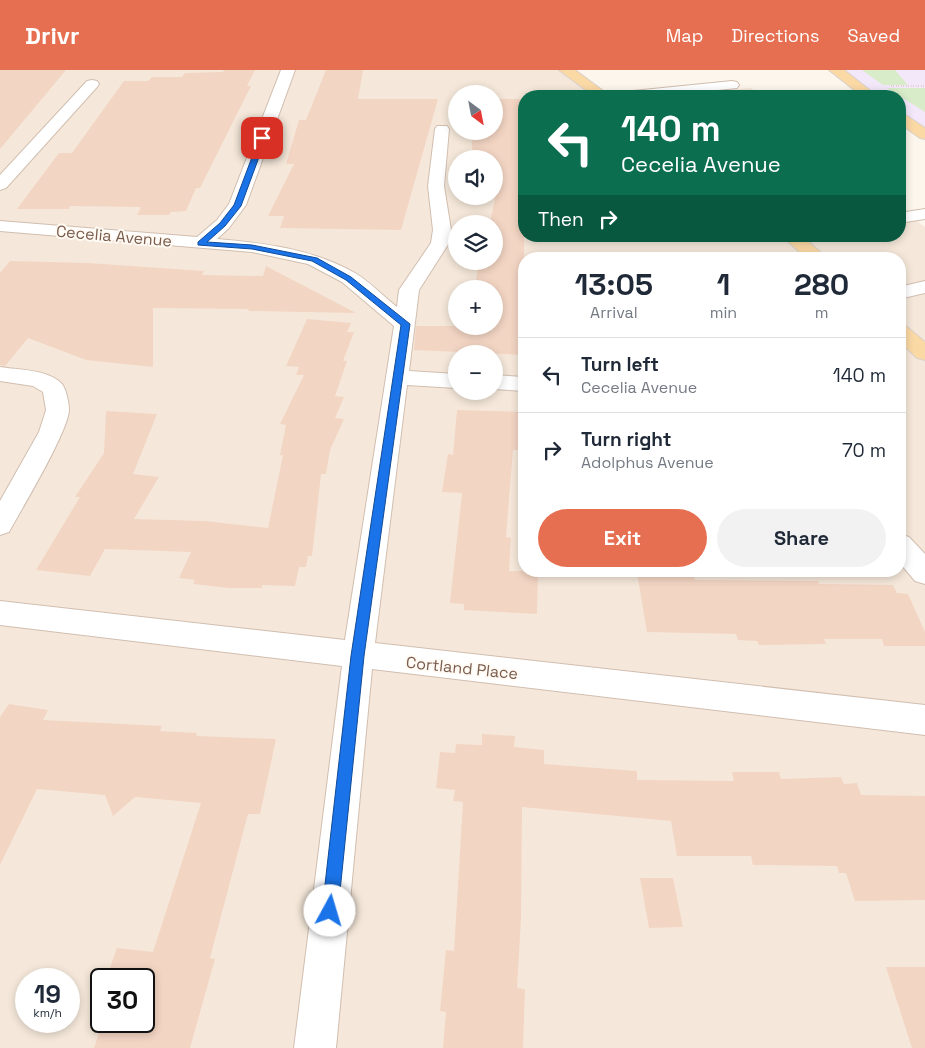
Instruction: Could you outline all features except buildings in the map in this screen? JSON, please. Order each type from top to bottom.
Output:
[{"type":"main road","points":[[566,70],[594,90]]},
{"type":"main road","points":[[836,70],[862,90]]},
{"type":"main road","points":[[906,123],[925,135]]},
{"type":"main road","points":[[798,242],[810,252]]},
{"type":"main road","points":[[906,336],[925,354]]},
{"type":"street","points":[[200,244],[223,224],[237,206],[288,70]]},
{"type":"street","points":[[0,185],[92,84]]},
{"type":"street","points":[[683,90],[732,85]]},
{"type":"street","points":[[315,1048],[358,656],[399,378],[409,290],[440,242],[442,230],[436,186],[442,129]]},
{"type":"street","points":[[906,217],[925,214]]},
{"type":"street","name":"Cecelia Avenue","points":[[0,226],[252,247],[314,260],[348,278],[405,324]]},
{"type":"street","points":[[906,291],[925,287]]},
{"type":"street","points":[[0,374],[39,380],[53,388],[58,410],[51,432],[0,525]]},
{"type":"street","points":[[399,378],[448,381]]},
{"type":"street","points":[[503,383],[518,384]]},
{"type":"street","points":[[906,552],[925,573]]},
{"type":"street","name":"Cortland Place","points":[[0,614],[925,720]]},
{"type":"shaded area","points":[[0,70],[566,70],[594,90],[518,90],[518,242],[906,242],[906,217],[910,216],[925,227],[925,1048],[0,1048]]},
{"type":"shaded area","points":[[836,70],[925,70],[925,135],[906,122],[906,90],[862,90]]},
{"type":"shaded area","points":[[751,88],[754,90],[728,90]]},
{"type":"green space","points":[[862,70],[895,70],[908,85],[883,85]]},
{"type":"green space","points":[[887,88],[925,88],[925,112],[906,100],[906,90],[890,90]]},
{"type":"route","points":[[262,138],[237,206],[223,224],[200,244],[252,247],[314,260],[348,278],[405,324],[399,378],[358,656],[330,911]]}]
